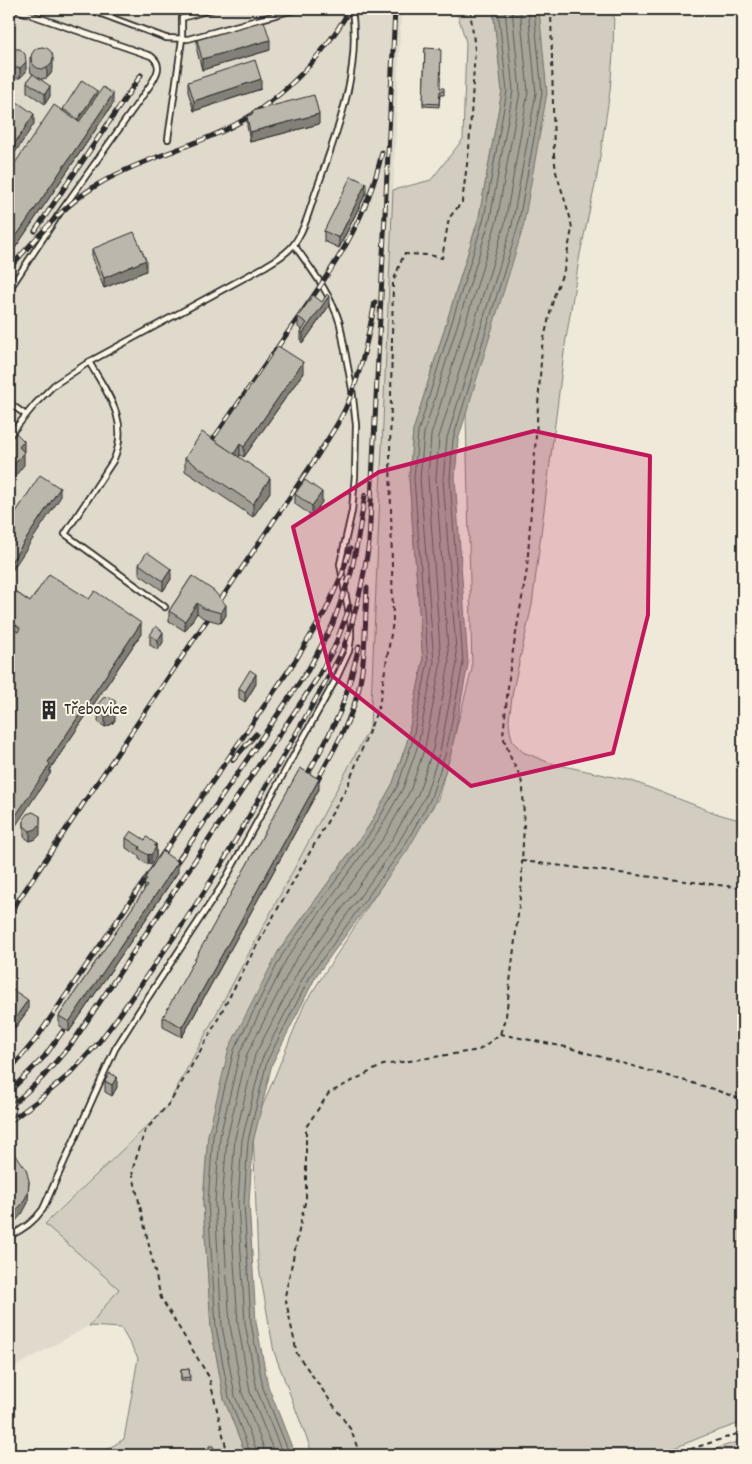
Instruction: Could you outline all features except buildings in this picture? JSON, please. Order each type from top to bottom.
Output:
[{"type":"lane","points":[[9,290],[59,214],[158,72],[157,61],[151,56],[14,9]]},
{"type":"lane","points":[[88,9],[166,38],[182,39],[198,37],[299,9],[323,9]]},
{"type":"lane","points":[[168,139],[182,39],[182,18],[212,9]]},
{"type":"lane","points":[[9,436],[36,403],[54,385],[89,362],[264,267],[294,245],[315,194],[350,86],[354,22],[352,9]]},
{"type":"lane","points":[[9,1236],[28,1226],[42,1209],[115,1049],[138,1011],[221,887],[349,652],[351,626],[340,564],[350,524],[354,495],[356,424],[354,401],[337,314],[322,284],[294,245]]},
{"type":"lane","points":[[89,362],[106,390],[117,415],[120,423],[120,438],[113,461],[65,534],[164,607]]},
{"type":"lane","points":[[9,403],[26,415]]},
{"type":"path","points":[[228,1455],[209,1378],[161,1298],[132,1171],[145,1131],[172,1101],[347,786],[379,706],[393,622],[390,453],[393,282],[404,254],[429,255],[442,258],[449,218],[462,202],[470,149],[474,50],[470,9]]},
{"type":"path","points":[[360,1455],[351,1430],[297,1354],[286,1296],[306,1198],[306,1127],[330,1093],[383,1065],[480,1050],[500,1034],[506,1016],[522,881],[524,824],[523,787],[503,736],[510,668],[527,569],[542,347],[554,296],[564,270],[572,229],[556,172],[554,155],[551,9]]},
{"type":"path","points":[[522,861],[743,888]]},
{"type":"path","points":[[500,1034],[566,1047],[710,1088],[743,1100]]},
{"type":"path","points":[[673,1455],[743,1432]]},
{"type":"highlighted area","points":[[534,431],[650,456],[648,615],[613,753],[471,786],[331,675],[293,527],[379,472]]},
{"type":"shaded area","points":[[9,9],[401,9],[370,727],[166,1108],[45,1223],[119,1289],[89,1326],[9,1370]]},
{"type":"shaded area","points":[[456,9],[493,9],[502,91],[479,217],[413,431],[409,478],[423,661],[407,742],[393,783],[369,826],[278,952],[208,1135],[203,1202],[211,1327],[224,1399],[246,1455],[98,1455],[124,1439],[138,1358],[121,1328],[89,1326],[119,1289],[45,1224],[166,1108],[370,727],[393,190],[431,180],[463,139],[466,42]]},
{"type":"shaded area","points":[[534,9],[614,9],[613,54],[610,91],[597,176],[580,254],[565,345],[532,605],[513,690],[509,720],[510,731],[513,742],[523,752],[550,763],[632,781],[718,814],[743,821],[743,1422],[662,1453],[643,1451],[632,1455],[313,1455],[274,1352],[258,1262],[253,1129],[305,1003],[438,799],[472,669],[466,414],[468,382]]},
{"type":"shaded area","points":[[743,1440],[743,1455],[697,1455]]},
{"type":"water","points":[[493,9],[539,9],[547,93],[523,228],[458,440],[455,478],[468,664],[451,754],[435,802],[407,851],[316,976],[272,1064],[253,1142],[249,1202],[256,1322],[268,1386],[295,1455],[246,1455],[224,1399],[211,1327],[203,1202],[208,1135],[229,1048],[278,952],[369,826],[393,783],[407,742],[423,661],[409,478],[413,431],[479,217],[502,91]]},
{"type":"railway","points":[[9,271],[33,241],[53,221],[97,185],[139,164],[231,127],[252,115],[272,100],[308,67],[338,29],[350,9]]},
{"type":"railway","points":[[9,1122],[70,1074],[99,1042],[185,921],[222,864],[334,667],[351,626],[369,543],[395,9]]},
{"type":"railway","points":[[35,231],[141,75]]},
{"type":"railway","points":[[205,451],[316,292],[344,248],[366,202],[382,152]]},
{"type":"railway","points":[[9,914],[336,426],[346,407],[357,378],[375,302]]},
{"type":"railway","points":[[169,874],[308,670],[332,626],[351,573],[365,495]]},
{"type":"railway","points":[[9,1071],[36,1039],[297,658],[326,610],[342,574],[350,549]]},
{"type":"railway","points":[[312,790],[344,730],[358,692],[364,653],[367,588]]},
{"type":"railway","points":[[9,1108],[42,1078],[73,1042],[318,677],[334,648],[350,606]]},
{"type":"railway","points":[[302,784],[339,714],[348,689],[359,646]]},
{"type":"railway","points":[[233,760],[256,734]]},
{"type":"railway","points":[[9,1092],[44,1057],[73,1017]]},
{"type":"place","name":"Třebovice","points":[[49,710]]}]
